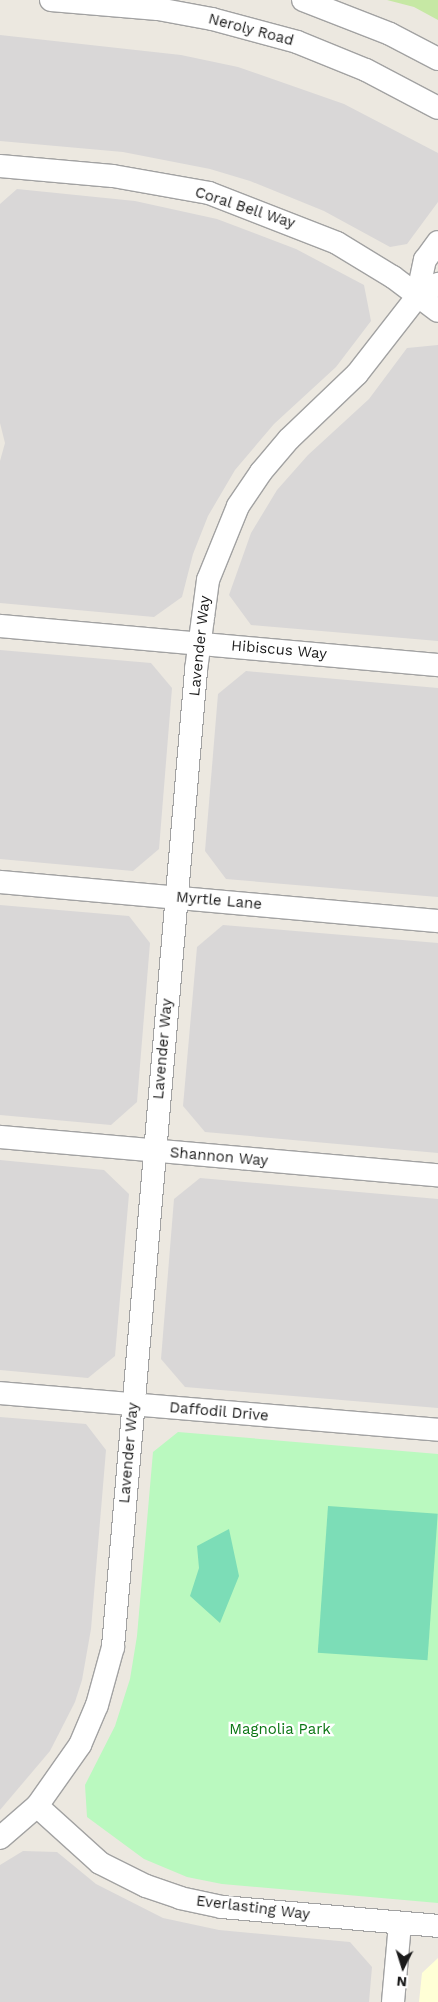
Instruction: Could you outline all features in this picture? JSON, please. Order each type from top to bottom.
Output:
[{"type":"street","name":"Neroly Road","points":[[51,0],[158,9],[212,19],[288,40],[366,70],[438,108]]},
{"type":"street","points":[[303,0],[390,34],[438,59]]},
{"type":"street","name":"Coral Bell Way","points":[[0,166],[113,176],[209,193],[337,243],[393,277],[438,311]]},
{"type":"street","points":[[417,297],[425,260],[438,242]]},
{"type":"street","points":[[417,297],[438,284]]},
{"type":"street","name":"Lavender Way","points":[[0,1838],[36,1806],[80,1745],[97,1705],[112,1647],[199,643],[208,580],[238,506],[289,439],[357,374],[417,297]]},
{"type":"street","name":"Hibiscus Way","points":[[0,626],[438,664]]},
{"type":"street","name":"Myrtle Lane","points":[[0,882],[438,921]]},
{"type":"street","name":"Shannon Way","points":[[0,1137],[438,1175]]},
{"type":"street","name":"Daffodil Drive","points":[[0,1393],[438,1430]]},
{"type":"street","name":"Everlasting Way","points":[[36,1806],[100,1863],[146,1886],[180,1898],[222,1907],[438,1926]]},
{"type":"street","points":[[394,2002],[400,1923]]},
{"type":"shaded area","points":[[0,35],[181,55],[238,67],[344,104],[438,153],[438,202],[407,244],[390,247],[324,211],[250,181],[210,169],[123,152],[0,141]]},
{"type":"shaded area","points":[[17,189],[135,201],[217,219],[296,249],[364,285],[371,321],[336,367],[274,424],[235,470],[208,516],[193,554],[182,597],[154,617],[0,603],[0,461],[5,443],[0,423],[0,204]]},
{"type":"shaded area","points":[[438,345],[438,641],[251,625],[229,595],[251,533],[277,490],[308,455],[369,399],[407,348]]},
{"type":"shaded area","points":[[0,650],[151,663],[172,688],[159,849],[133,871],[0,859]]},
{"type":"shaded area","points":[[246,671],[438,688],[438,897],[226,879],[205,851],[218,694]]},
{"type":"shaded area","points":[[0,905],[129,916],[150,943],[137,1102],[111,1125],[0,1115]]},
{"type":"shaded area","points":[[223,925],[438,943],[438,1153],[205,1132],[183,1106],[197,947]]},
{"type":"shaded area","points":[[0,1160],[104,1170],[129,1194],[115,1356],[88,1378],[0,1370]]},
{"type":"shaded area","points":[[200,1178],[438,1199],[438,1408],[185,1387],[161,1359],[174,1199]]},
{"type":"shaded area","points":[[0,1417],[86,1424],[106,1450],[91,1629],[82,1680],[75,1702],[50,1751],[0,1810]]},
{"type":"shaded area","points":[[23,1851],[57,1852],[96,1884],[163,1918],[219,1930],[350,1942],[372,1967],[369,2002],[0,2002],[0,1865]]},
{"type":"shaded area","points":[[438,1958],[438,2002],[419,2002],[422,1973]]},
{"type":"green space","points":[[387,0],[438,0],[438,20],[414,7]]},
{"type":"green space","name":"Magnolia Park","points":[[178,1432],[438,1454],[438,1903],[222,1884],[187,1877],[144,1859],[87,1817],[85,1785],[115,1726],[130,1679],[137,1636],[153,1452]]},
{"type":"green space","points":[[328,1506],[438,1514],[427,1660],[318,1653]]},
{"type":"green space","points":[[229,1529],[239,1576],[220,1623],[190,1596],[199,1568],[197,1546]]}]
